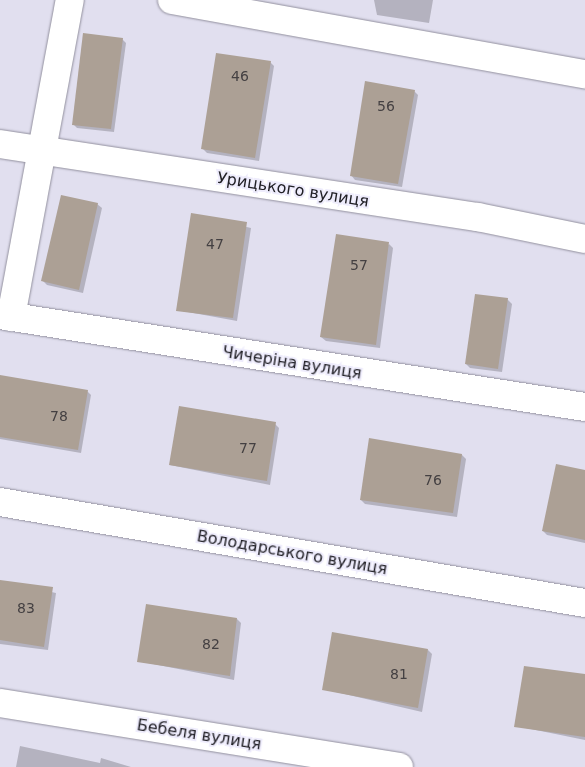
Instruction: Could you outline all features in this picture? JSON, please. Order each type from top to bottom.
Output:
[{"type":"street","points":[[5,316],[43,150],[70,0]]},
{"type":"street","points":[[172,0],[585,74]]},
{"type":"street","name":"Урицького вулиця","points":[[0,144],[478,217],[585,239]]},
{"type":"street","name":"Чичеріна вулиця","points":[[5,316],[585,407]]},
{"type":"street","name":"Володарського вулиця","points":[[0,502],[585,603]]},
{"type":"street","name":"Бебеля вулиця","points":[[0,703],[399,767]]},
{"type":"building","points":[[83,33],[123,38],[111,129],[72,125]]},
{"type":"building","points":[[216,53],[271,61],[255,158],[201,149]]},
{"type":"building","points":[[365,81],[415,90],[398,184],[350,176]]},
{"type":"building","points":[[61,195],[98,203],[79,290],[41,281]]},
{"type":"building","points":[[191,213],[247,222],[233,318],[176,311]]},
{"type":"building","points":[[336,234],[389,242],[376,345],[320,337]]},
{"type":"building","points":[[475,294],[508,298],[498,369],[465,364]]},
{"type":"building","points":[[0,375],[88,390],[78,450],[0,437]]},
{"type":"building","points":[[179,406],[276,422],[267,481],[169,465]]},
{"type":"building","points":[[369,438],[462,454],[453,513],[360,500]]},
{"type":"building","points":[[556,464],[585,470],[585,540],[542,531]]},
{"type":"building","points":[[0,580],[53,587],[44,647],[0,640]]},
{"type":"building","points":[[146,604],[237,618],[230,676],[137,662]]},
{"type":"building","points":[[332,632],[428,649],[418,708],[322,690]]},
{"type":"building","points":[[524,666],[585,674],[585,737],[514,727]]}]
